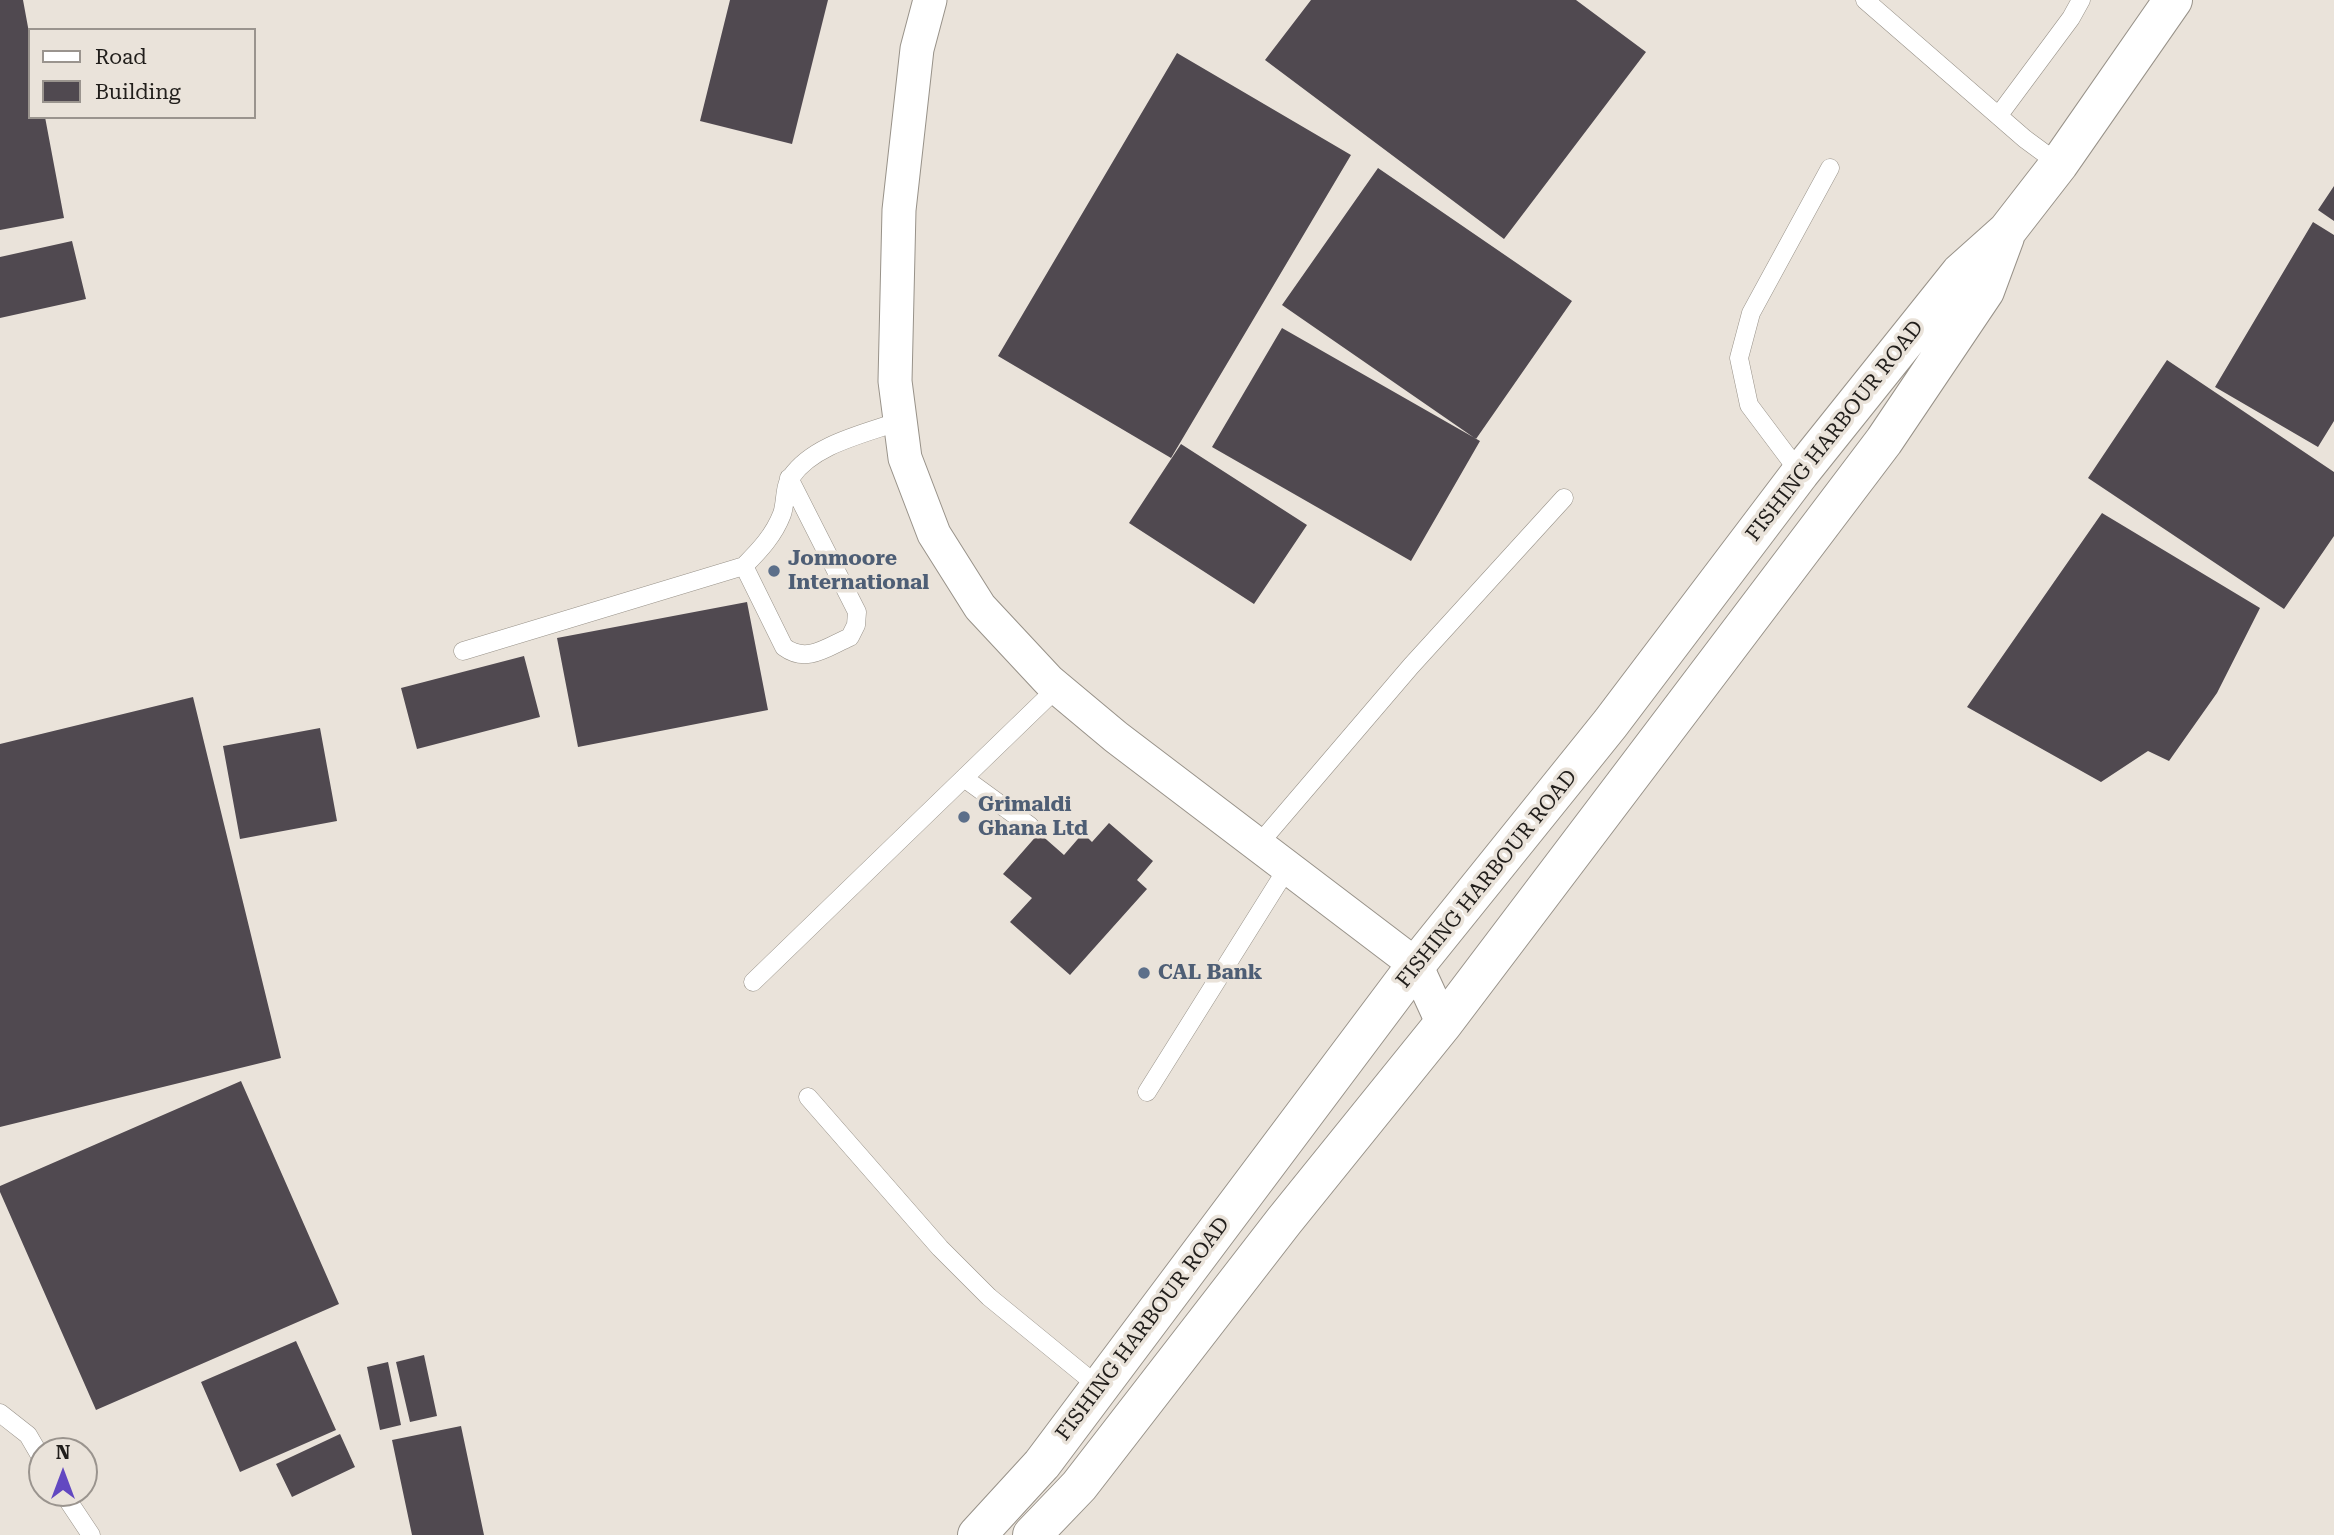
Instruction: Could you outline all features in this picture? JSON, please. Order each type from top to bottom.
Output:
[{"type":"street","points":[[930,0],[918,49],[899,210],[895,381],[905,458],[934,534],[980,607],[1057,688],[1116,737],[1416,965],[1443,1024]]},
{"type":"street","name":"FISHING HARBOUR ROAD","points":[[976,1535],[1042,1464],[1416,965],[1610,724],[1800,473],[1960,273],[2007,231],[2059,164],[2173,0]]},
{"type":"street","name":"FISHING HARBOUR ROAD","points":[[1032,1535],[1079,1486],[1284,1221],[1443,1024],[1884,441],[1985,291],[2007,231]]},
{"type":"lane","points":[[1865,0],[2025,139],[2059,164]]},
{"type":"lane","points":[[1999,115],[2071,18],[2081,0]]},
{"type":"lane","points":[[1800,473],[1749,405],[1738,358],[1751,313],[1830,168]]},
{"type":"lane","points":[[463,651],[744,566],[768,541],[782,513],[789,478],[814,455],[900,421]]},
{"type":"lane","points":[[744,566],[783,647],[795,655],[808,655],[850,637],[856,625],[857,612],[789,478]]},
{"type":"lane","points":[[1258,845],[1411,666],[1564,498]]},
{"type":"lane","points":[[753,982],[1057,688]]},
{"type":"lane","points":[[964,778],[1031,826]]},
{"type":"lane","points":[[1147,1092],[1287,867]]},
{"type":"lane","points":[[808,1097],[959,1268],[989,1297],[1099,1388]]},
{"type":"lane","points":[[0,1413],[28,1437]]},
{"type":"lane","points":[[72,1507],[91,1535]]},
{"type":"building","points":[[0,0],[23,0],[28,28],[28,119],[45,119],[64,218],[0,230]]},
{"type":"building","points":[[730,0],[828,0],[792,144],[700,121]]},
{"type":"building","points":[[1311,0],[1576,0],[1646,52],[1504,239],[1265,60]]},
{"type":"building","points":[[1177,53],[1351,155],[1171,458],[998,356]]},
{"type":"building","points":[[1378,168],[1572,301],[1476,439],[1282,305]]},
{"type":"building","points":[[2334,186],[2334,221],[2318,210]]},
{"type":"building","points":[[2313,222],[2334,235],[2334,421],[2318,447],[2215,387]]},
{"type":"building","points":[[72,241],[86,299],[0,318],[0,257]]},
{"type":"building","points":[[1282,328],[1480,441],[1411,561],[1212,447]]},
{"type":"building","points":[[2167,360],[2334,472],[2334,536],[2284,609],[2088,478]]},
{"type":"building","points":[[1181,444],[1307,525],[1254,604],[1129,523]]},
{"type":"building","points":[[2102,513],[2260,608],[2217,693],[2169,761],[2148,751],[2101,782],[1967,707]]},
{"type":"building","points":[[747,602],[768,710],[578,747],[557,638]]},
{"type":"building","points":[[524,656],[540,717],[417,749],[401,688]]},
{"type":"building","points":[[193,697],[281,1058],[0,1127],[0,744]]},
{"type":"building","points":[[320,728],[337,821],[240,839],[223,746]]},
{"type":"building","points":[[1109,823],[1153,861],[1137,880],[1147,889],[1070,975],[1010,922],[1032,898],[1003,874],[1039,833],[1064,855],[1083,833],[1092,842]]},
{"type":"building","points":[[241,1081],[339,1304],[96,1410],[0,1192],[0,1186]]},
{"type":"building","points":[[296,1341],[336,1430],[240,1472],[201,1382]]},
{"type":"building","points":[[424,1355],[437,1416],[410,1422],[396,1362]]},
{"type":"building","points":[[388,1362],[401,1425],[380,1430],[367,1367]]},
{"type":"building","points":[[461,1426],[484,1535],[412,1535],[392,1440]]},
{"type":"building","points":[[340,1434],[355,1467],[292,1497],[276,1464]]},
{"type":"place","name":"Jonmoore International","points":[[774,571]]},
{"type":"place","name":"Grimaldi Ghana Ltd","points":[[964,817]]},
{"type":"place","name":"CAL Bank","points":[[1144,973]]}]
